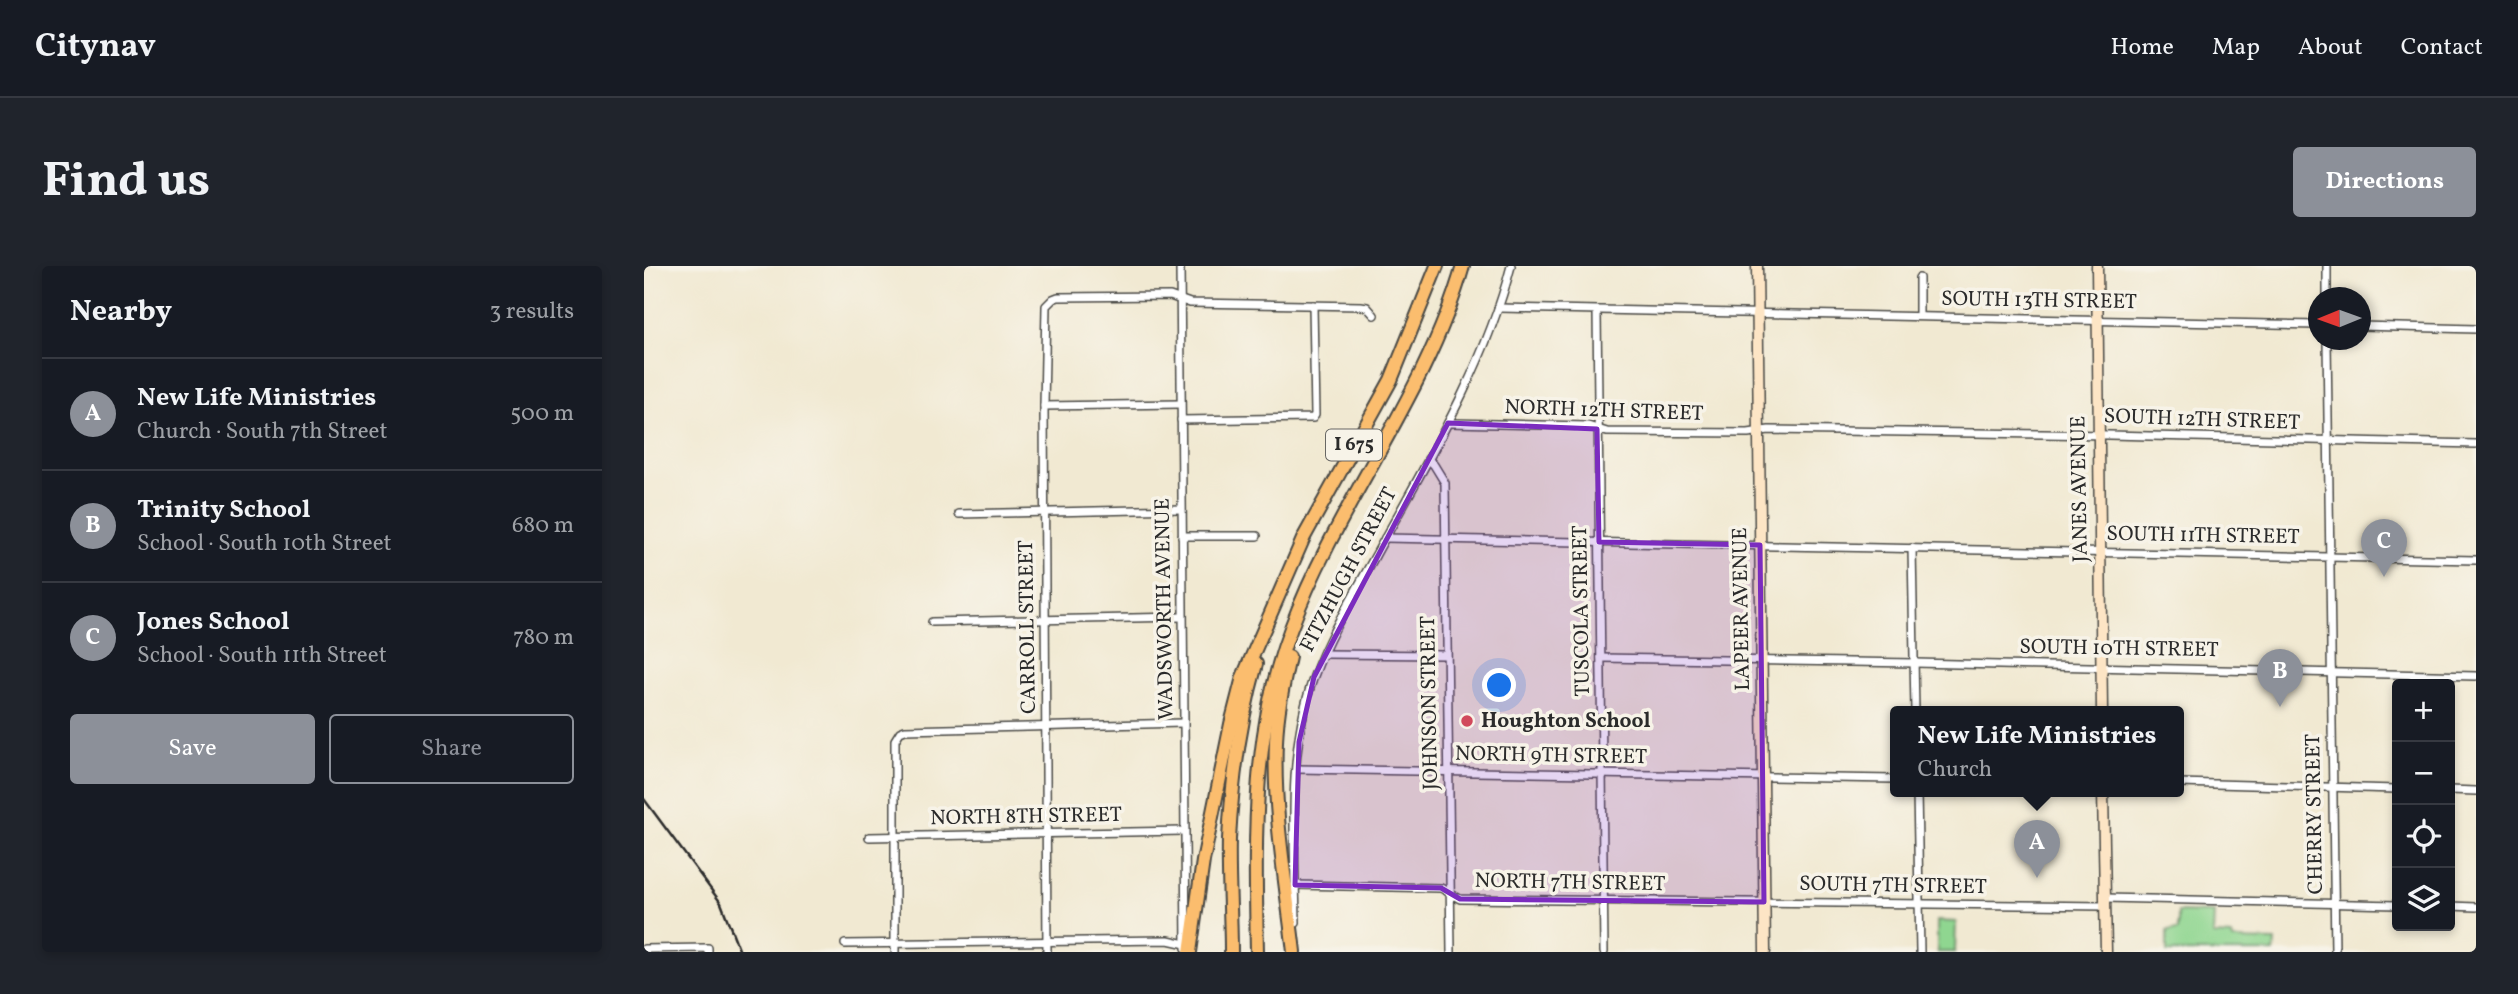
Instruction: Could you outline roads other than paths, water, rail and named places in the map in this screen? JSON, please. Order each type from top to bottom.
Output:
[{"type":"highway","name":"I 675","points":[[1231,952],[1229,841],[1233,785],[1252,676],[1267,623],[1304,537],[1391,380],[1437,266]]},
{"type":"highway","name":"I 675","points":[[1257,952],[1255,837],[1259,767],[1275,679],[1299,608],[1331,540],[1422,372],[1443,327],[1463,266]]},
{"type":"highway","points":[[1295,952],[1283,852],[1276,742],[1280,699],[1299,608]]},
{"type":"highway","points":[[1187,949],[1231,724],[1244,677],[1267,623]]},
{"type":"street","name":"WADSWORTH AVENUE","points":[[1180,266],[1187,949]]},
{"type":"street","name":"FITZHUGH STREET","points":[[1295,952],[1297,769],[1305,707],[1324,654],[1448,423],[1500,308],[1511,266]]},
{"type":"street","name":"LAPEER AVENUE","points":[[1757,266],[1765,952]]},
{"type":"street","name":"JANES AVENUE","points":[[2097,266],[2102,706]]},
{"type":"street","points":[[2327,266],[2327,287]]},
{"type":"street","points":[[1919,278],[1919,316]]},
{"type":"street","name":"CARROLL STREET","points":[[1047,952],[1045,311],[1049,302],[1058,298],[1180,298]]},
{"type":"street","points":[[1180,298],[1190,303],[1361,306],[1367,307],[1374,315]]},
{"type":"street","points":[[1181,420],[1313,418],[1313,305]]},
{"type":"street","name":"SOUTH 13TH STREET","points":[[1500,308],[2308,325]]},
{"type":"street","name":"TUSCOLA STREET","points":[[1597,311],[1604,952]]},
{"type":"street","points":[[2371,326],[2476,329]]},
{"type":"street","name":"CHERRY STREET","points":[[2327,350],[2335,952]]},
{"type":"street","points":[[1044,406],[1180,404]]},
{"type":"street","name":"NORTH 12TH STREET","points":[[1448,423],[1588,426],[1607,432],[1759,433]]},
{"type":"street","name":"SOUTH 12TH STREET","points":[[1759,433],[1769,430],[2099,435],[2476,444]]},
{"type":"street","name":"JOHNSON STREET","points":[[1428,459],[1444,483],[1451,952]]},
{"type":"street","points":[[959,514],[1181,509]]},
{"type":"street","points":[[1182,536],[1257,536]]},
{"type":"street","name":"SOUTH 11TH STREET","points":[[1385,538],[2476,560]]},
{"type":"street","points":[[1912,548],[1915,706]]},
{"type":"street","points":[[932,622],[1182,617]]},
{"type":"street","points":[[1324,654],[1446,656]]},
{"type":"street","name":"SOUTH 10TH STREET","points":[[1601,658],[2101,666],[2476,676]]},
{"type":"street","points":[[895,948],[895,740],[898,735],[905,730],[1183,723]]},
{"type":"street","name":"NORTH 9TH STREET","points":[[1297,769],[1890,779]]},
{"type":"street","points":[[2184,783],[2392,789]]},
{"type":"street","points":[[2455,790],[2476,791]]},
{"type":"street","points":[[1917,797],[1920,952]]},
{"type":"street","points":[[2103,797],[2106,952]]},
{"type":"street","name":"NORTH 8TH STREET","points":[[869,837],[1184,831]]},
{"type":"street","name":"NORTH 7TH STREET","points":[[1295,885],[1441,888],[1460,899],[1764,902]]},
{"type":"street","name":"SOUTH 7TH STREET","points":[[1764,902],[2392,905]]},
{"type":"street","points":[[2455,906],[2476,906]]},
{"type":"street","points":[[845,944],[895,948],[1047,940],[1168,940],[1187,949]]},
{"type":"street","points":[[644,949],[708,950]]},
{"type":"railway","points":[[644,799],[721,903],[740,952]]},
{"type":"place","name":"Jones School","points":[[2384,577]]},
{"type":"place","name":"Trinity School","points":[[2280,707]]},
{"type":"place","name":"Houghton School","points":[[1467,721]]},
{"type":"place","name":"New Life Ministries","points":[[2037,878]]}]
